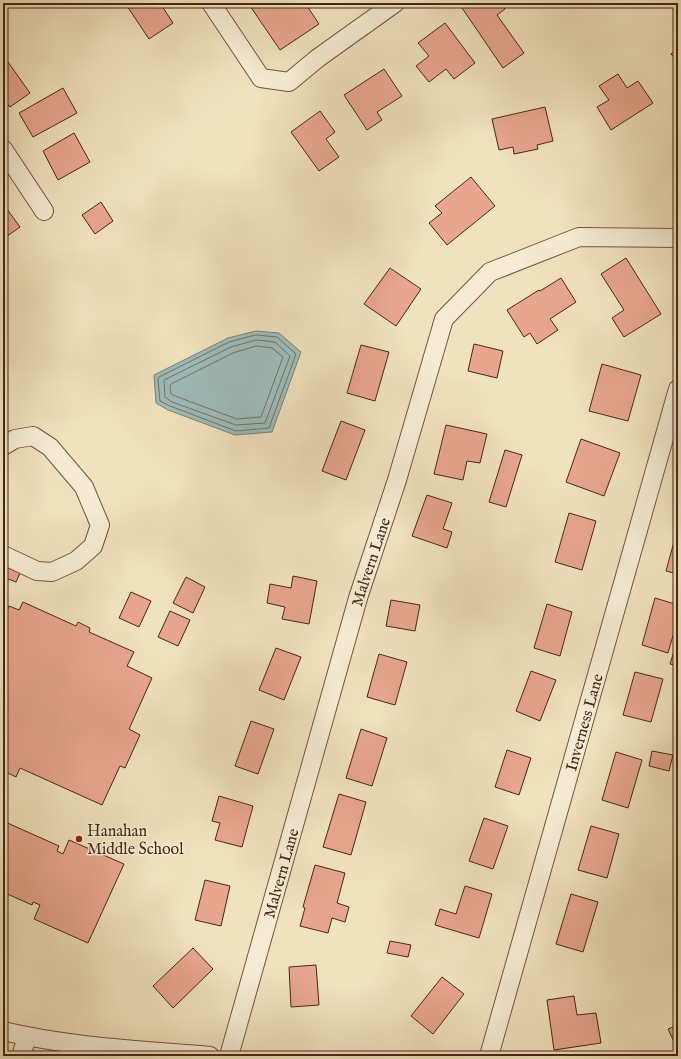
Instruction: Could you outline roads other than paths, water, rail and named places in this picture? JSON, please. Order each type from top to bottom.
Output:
[{"type":"street","points":[[211,3],[261,78],[289,82],[318,58],[395,3]]},
{"type":"street","points":[[3,148],[44,211]]},
{"type":"street","name":"Malvern Lane","points":[[229,1056],[358,598],[397,480],[444,319],[490,272],[579,237],[678,238]]},
{"type":"street","name":"Inverness Lane","points":[[489,1056],[678,389]]},
{"type":"street","points":[[3,446],[16,439],[33,436],[50,447],[84,487],[100,525],[93,546],[76,561],[52,572],[37,571],[3,555]]},
{"type":"street","points":[[3,1031],[27,1037],[61,1042],[210,1056]]},
{"type":"street","points":[[21,1056],[27,1037]]},
{"type":"water","points":[[256,331],[279,333],[301,352],[272,432],[235,435],[168,410],[156,403],[154,375],[228,338]]},
{"type":"place","name":"Hanahan Middle School","points":[[79,839]]}]
